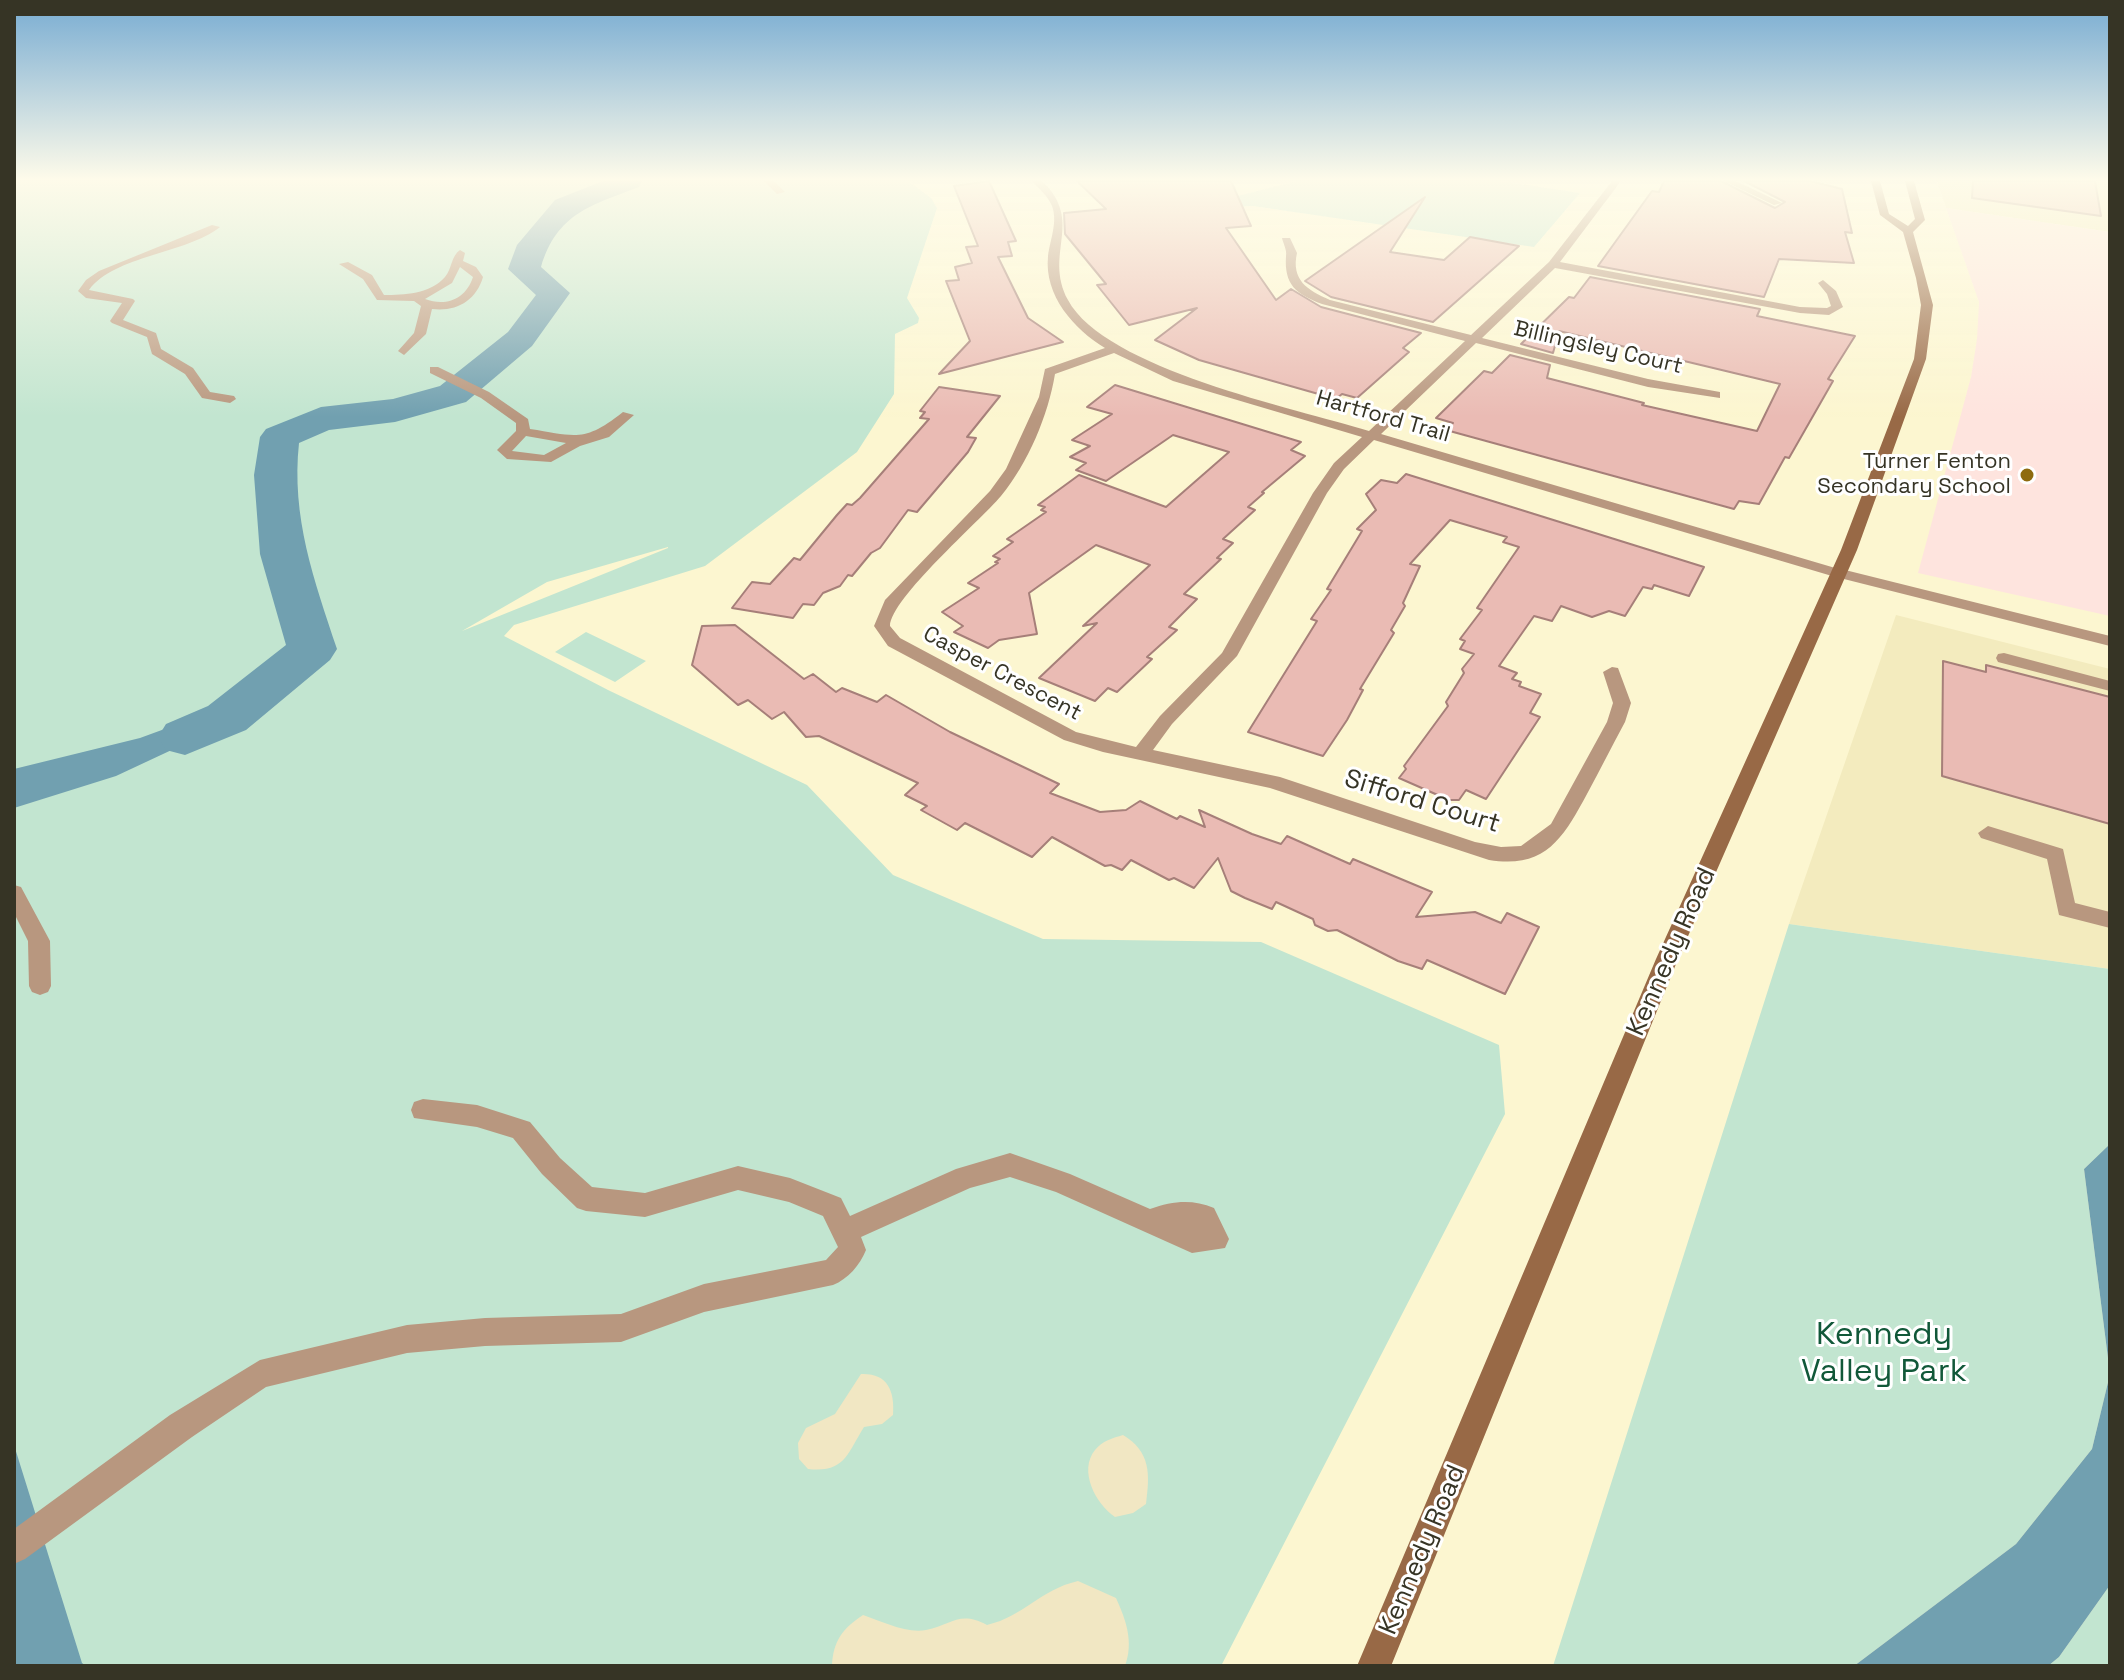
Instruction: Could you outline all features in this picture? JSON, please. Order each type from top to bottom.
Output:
[{"type":"main road","name":"Kennedy Road","points":[[1374,1666],[1667,959],[1722,841],[1889,446],[1923,349],[1927,305],[1915,259]]},
{"type":"street","points":[[139,259],[99,274],[86,283],[83,291],[90,296],[129,301],[116,319],[119,324],[152,335],[156,351],[189,371],[206,395],[230,399]]},
{"type":"street","points":[[404,351],[420,334],[422,302],[448,281],[458,259]]},
{"type":"street","points":[[344,264],[368,277],[381,298],[455,304],[473,292],[478,280],[460,259]]},
{"type":"street","name":"Hartford Trail","points":[[1053,259],[1054,280],[1066,307],[1112,350],[1177,378],[1837,573],[2110,641]]},
{"type":"street","name":"Billingsley Court","points":[[1290,259],[1289,275],[1309,295],[1326,302],[1648,383],[1716,395]]},
{"type":"street","points":[[1141,754],[1166,720],[1229,656],[1320,493],[1339,466],[1557,259]]},
{"type":"street","points":[[1553,264],[1800,310],[1829,312],[1837,307],[1837,303],[1823,283]]},
{"type":"street","name":"Casper Crescent","points":[[1112,350],[1049,372],[1045,397],[1013,470],[995,494],[893,600],[882,626],[894,642],[1070,736],[1141,754]]},
{"type":"street","points":[[438,372],[485,395],[523,422],[524,432]]},
{"type":"street","points":[[524,432],[504,453],[546,459],[581,441],[604,434],[628,415]]},
{"type":"street","points":[[524,432],[581,441]]},
{"type":"street","points":[[2004,658],[2110,686]]},
{"type":"street","name":"Sifford Court","points":[[1141,754],[1273,782],[1461,845],[1491,854],[1515,856],[1546,843],[1558,829],[1616,722],[1622,703],[1612,672]]},
{"type":"street","points":[[1988,833],[2056,854],[2066,909],[2110,920]]},
{"type":"street","points":[[14,893],[39,941],[40,986]]},
{"type":"street","points":[[14,1548],[181,1426],[260,1374],[407,1339],[485,1332],[621,1328],[704,1298],[833,1272],[853,1250],[832,1207],[790,1190],[738,1178],[645,1205],[586,1199],[551,1166],[521,1130],[477,1116],[423,1110]]},
{"type":"street","points":[[844,1231],[965,1177],[1010,1165],[1061,1182],[1148,1222]]},
{"type":"shaded area","name":"Turner Fenton Secondary School","points":[[1964,259],[2110,259],[2110,616],[1918,573],[1971,377],[1979,302]]},
{"type":"shaded area","points":[[1896,615],[2110,669],[2110,969],[1789,924]]},
{"type":"green space","points":[[14,259],[920,259],[907,298],[919,318],[918,323],[895,334],[894,394],[857,452],[705,566],[514,625],[504,636],[608,690],[807,785],[893,875],[1043,939],[1261,942],[1499,1045],[1505,1114],[1221,1666],[14,1666]],"holes":[[[668,547],[668,548],[462,631],[547,582]]]},
{"type":"green space","points":[[586,632],[646,661],[615,682],[555,652]]},
{"type":"green space","name":"Kennedy Valley Park","points":[[1789,924],[2110,969],[2110,1144],[2084,1169],[2110,1374],[2092,1449],[2016,1544],[1854,1666],[1553,1666]]},
{"type":"green space","points":[[2110,1585],[2110,1666],[2048,1666],[2059,1657]]},
{"type":"sand","points":[[861,1374],[877,1376],[888,1385],[893,1415],[882,1424],[864,1427],[849,1453],[837,1465],[808,1469],[799,1459],[798,1443],[806,1428],[835,1414]]},
{"type":"sand","points":[[1123,1435],[1144,1456],[1148,1473],[1146,1504],[1133,1513],[1115,1517],[1096,1496],[1088,1468],[1090,1458],[1098,1447]]},
{"type":"sand","points":[[1078,1581],[1116,1598],[1128,1631],[1129,1648],[1125,1666],[832,1666],[834,1649],[840,1636],[863,1615],[919,1631],[962,1619],[987,1625],[1012,1616],[1053,1590]]},
{"type":"water","points":[[271,690],[193,740],[116,776],[14,808],[14,769],[140,738]]},
{"type":"water","points":[[2110,1144],[2110,1374],[2084,1169]]},
{"type":"water","points":[[2110,1374],[2110,1585],[2059,1657],[2048,1666],[1854,1666],[2016,1544],[2092,1449]]},
{"type":"water","points":[[14,1445],[82,1663],[86,1666],[14,1666]]},
{"type":"building","points":[[971,259],[999,259],[1028,318],[1063,342],[939,374],[970,341],[946,281],[959,280],[955,267],[972,263]]},
{"type":"building","points":[[1086,259],[1248,259],[1276,300],[1291,289],[1321,307],[1421,333],[1403,348],[1409,352],[1357,398],[1342,394],[1336,399],[1199,360],[1155,340],[1197,308],[1129,325],[1097,285],[1106,284]]},
{"type":"building","points":[[1336,259],[1504,259],[1433,322],[1331,297],[1305,281]]},
{"type":"building","points":[[1603,259],[1779,259],[1764,297],[1598,266]]},
{"type":"building","points":[[1786,259],[1853,259],[1854,263]]},
{"type":"building","points":[[1590,277],[1760,309],[1757,316],[1855,336],[1828,379],[1833,381],[1789,458],[1785,457],[1759,504],[1739,501],[1734,509],[1446,430],[1453,423],[1436,418],[1484,371],[1492,373],[1510,355],[1550,365],[1547,378],[1644,403],[1642,405],[1757,431],[1780,384],[1559,331],[1553,353],[1521,344],[1569,297],[1574,298]]},
{"type":"building","points":[[1115,385],[1301,442],[1291,450],[1305,456],[1262,492],[1248,507],[1255,510],[1223,539],[1233,543],[1217,558],[1221,559],[1184,594],[1197,599],[1169,627],[1177,630],[1147,657],[1152,659],[1117,692],[1108,688],[1095,701],[1039,678],[1097,623],[1083,626],[1150,565],[1096,545],[1029,593],[1037,634],[999,640],[988,648],[954,632],[963,626],[942,612],[979,588],[968,583],[998,563],[995,562],[1000,559],[993,556],[1013,542],[1007,539],[1046,512],[1041,510],[1045,507],[1038,505],[1079,475],[1166,507],[1229,452],[1173,435],[1106,481],[1076,470],[1086,463],[1070,457],[1090,446],[1072,440],[1112,414],[1087,407]]},
{"type":"building","points":[[939,387],[1000,396],[967,437],[976,438],[968,452],[917,512],[908,510],[880,548],[871,553],[852,576],[848,575],[840,586],[823,593],[814,605],[803,604],[793,618],[732,608],[752,582],[770,584],[794,558],[800,560],[847,504],[852,505],[860,498],[929,419],[920,418],[925,412],[920,411]]},
{"type":"building","points":[[1406,474],[1704,567],[1689,596],[1654,585],[1652,589],[1643,587],[1625,616],[1609,611],[1592,617],[1561,606],[1552,621],[1534,616],[1499,666],[1517,673],[1512,679],[1521,682],[1519,686],[1541,694],[1530,713],[1540,717],[1486,799],[1466,790],[1459,800],[1449,800],[1399,778],[1406,769],[1404,766],[1448,706],[1446,702],[1464,673],[1462,669],[1474,654],[1460,649],[1465,641],[1460,639],[1482,610],[1477,608],[1519,547],[1503,542],[1507,537],[1450,520],[1410,564],[1420,566],[1403,603],[1405,606],[1391,630],[1394,633],[1360,689],[1363,690],[1347,720],[1323,756],[1248,732],[1317,621],[1311,619],[1331,590],[1327,589],[1362,531],[1357,529],[1376,510],[1366,494],[1381,480],[1397,483]]},
{"type":"building","points":[[735,625],[804,679],[813,674],[836,692],[842,688],[877,702],[886,695],[950,732],[1059,784],[1050,793],[1100,812],[1126,810],[1140,801],[1177,819],[1180,816],[1205,827],[1199,810],[1252,834],[1281,844],[1287,836],[1350,864],[1353,859],[1432,892],[1416,917],[1475,912],[1501,923],[1507,913],[1539,927],[1505,994],[1427,960],[1422,969],[1398,961],[1337,930],[1328,931],[1315,925],[1313,919],[1276,902],[1272,909],[1245,898],[1231,891],[1218,858],[1194,888],[1174,878],[1169,880],[1131,860],[1122,870],[1105,866],[1052,837],[1032,857],[965,823],[957,830],[921,810],[927,806],[905,795],[918,783],[819,736],[806,737],[784,712],[772,719],[748,700],[738,705],[692,665],[702,626]]},
{"type":"building","points":[[1943,661],[1986,672],[1986,665],[2110,697],[2110,824],[1942,776]]},
{"type":"waterway","points":[[185,737],[227,718],[312,649],[283,554],[275,475],[280,437],[321,419],[395,410],[453,394],[520,339],[554,293],[524,269],[527,259]]},
{"type":"place","name":"Turner Fenton Secondary School","points":[[2027,475]]}]
